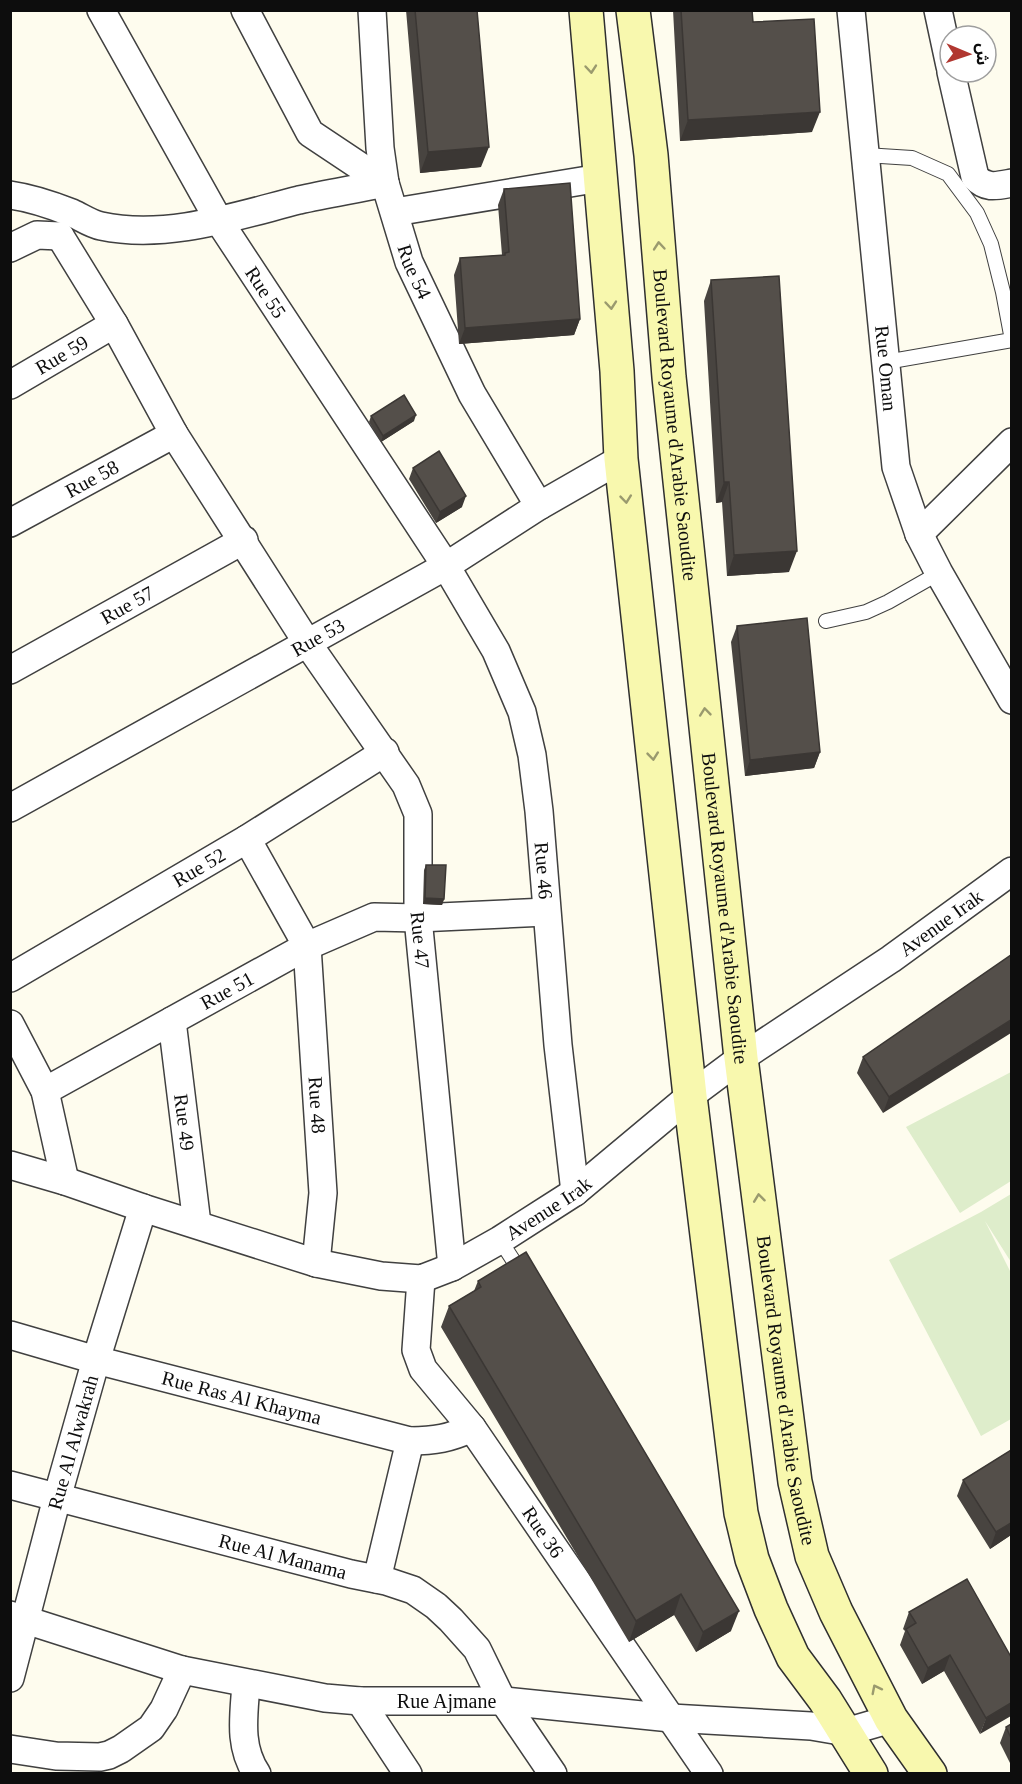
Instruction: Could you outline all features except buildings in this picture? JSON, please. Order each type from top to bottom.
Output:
[{"type":"main road","points":[[585,10],[617,371],[621,459],[690,1096],[741,1513],[752,1558],[771,1609],[793,1657],[846,1732],[871,1773]]},
{"type":"main road","name":"Boulevard Royaume d'Arabie Saoudite","points":[[633,10],[651,155],[669,377],[741,1058],[795,1482],[812,1556],[836,1612],[891,1719],[930,1773]]},
{"type":"main road","points":[[617,371],[669,377]]},
{"type":"street","name":"Rue 55","points":[[100,10],[219,221],[446,566]]},
{"type":"street","points":[[245,10],[310,134],[385,183]]},
{"type":"street","name":"Rue 54","points":[[372,10],[380,148],[385,183],[409,262],[472,394],[539,506]]},
{"type":"street","name":"Rue Oman","points":[[852,10],[896,467],[919,534],[1011,700]]},
{"type":"street","points":[[954,84],[975,177],[985,186],[990,187],[1011,183]]},
{"type":"street","points":[[395,212],[600,178]]},
{"type":"street","points":[[10,248],[66,224],[135,230],[168,228],[219,221],[385,183]]},
{"type":"street","points":[[10,195],[26,197],[66,224]]},
{"type":"street","name":"Rue 47","points":[[66,224],[114,324],[174,434],[308,644],[385,752],[406,785],[418,814],[418,918],[452,1267]]},
{"type":"street","name":"Rue 59","points":[[10,385],[114,324]]},
{"type":"street","name":"Rue 58","points":[[10,523],[174,434]]},
{"type":"street","points":[[919,534],[1010,446]]},
{"type":"street","name":"Rue 53","points":[[10,808],[446,566],[539,506],[621,459]]},
{"type":"street","name":"Rue 57","points":[[10,670],[243,540]]},
{"type":"street","name":"Rue 46","points":[[446,566],[496,651],[522,712],[532,755],[539,811],[558,1045],[575,1192]]},
{"type":"street","name":"Rue 52","points":[[10,978],[247,839],[385,752]]},
{"type":"street","points":[[247,839],[307,946]]},
{"type":"street","name":"Avenue Irak","points":[[10,1165],[316,1263],[381,1276],[421,1279],[452,1267],[500,1240],[575,1192],[690,1096],[741,1058],[891,959],[1011,870]]},
{"type":"street","name":"Rue 51","points":[[45,1090],[307,946],[374,918],[546,912]]},
{"type":"street","name":"Rue 48","points":[[307,946],[324,1193],[316,1263]]},
{"type":"street","name":"Rue 49","points":[[172,1021],[197,1224]]},
{"type":"street","points":[[10,1024],[45,1090],[65,1181]]},
{"type":"street","name":"Rue Al Alwakrah","points":[[10,1678],[18,1617],[57,1498],[96,1360],[143,1208]]},
{"type":"street","name":"Rue 36","points":[[421,1279],[416,1350],[423,1369],[472,1428],[709,1773]]},
{"type":"street","name":"Rue Ras Al Khayma","points":[[10,1335],[96,1360],[410,1441],[450,1438],[472,1428]]},
{"type":"street","points":[[377,1580],[410,1441]]},
{"type":"street","name":"Rue Al Manama","points":[[10,1485],[413,1590],[444,1613],[477,1649],[504,1701],[553,1773]]},
{"type":"street","name":"Rue Ajmane","points":[[18,1617],[182,1670],[325,1698],[360,1701],[504,1701],[671,1718],[811,1726],[846,1732],[891,1719]]},
{"type":"street","points":[[10,1749],[105,1765],[121,1749],[151,1728],[164,1709],[182,1670]]},
{"type":"street","points":[[246,1684],[243,1727],[248,1760],[257,1773]]},
{"type":"street","points":[[360,1701],[408,1773]]},
{"type":"lane","points":[[865,155],[912,158],[948,174],[977,213],[991,243],[1003,292],[1011,340],[886,362]]},
{"type":"lane","points":[[826,621],[873,609],[939,573]]},
{"type":"lane","points":[[500,1240],[532,1289]]},
{"type":"green space","points":[[1011,1072],[1011,1181],[960,1213],[906,1127]]},
{"type":"green space","points":[[1011,1194],[1011,1262],[985,1221],[1011,1273],[1011,1419],[981,1436],[889,1260]]}]
